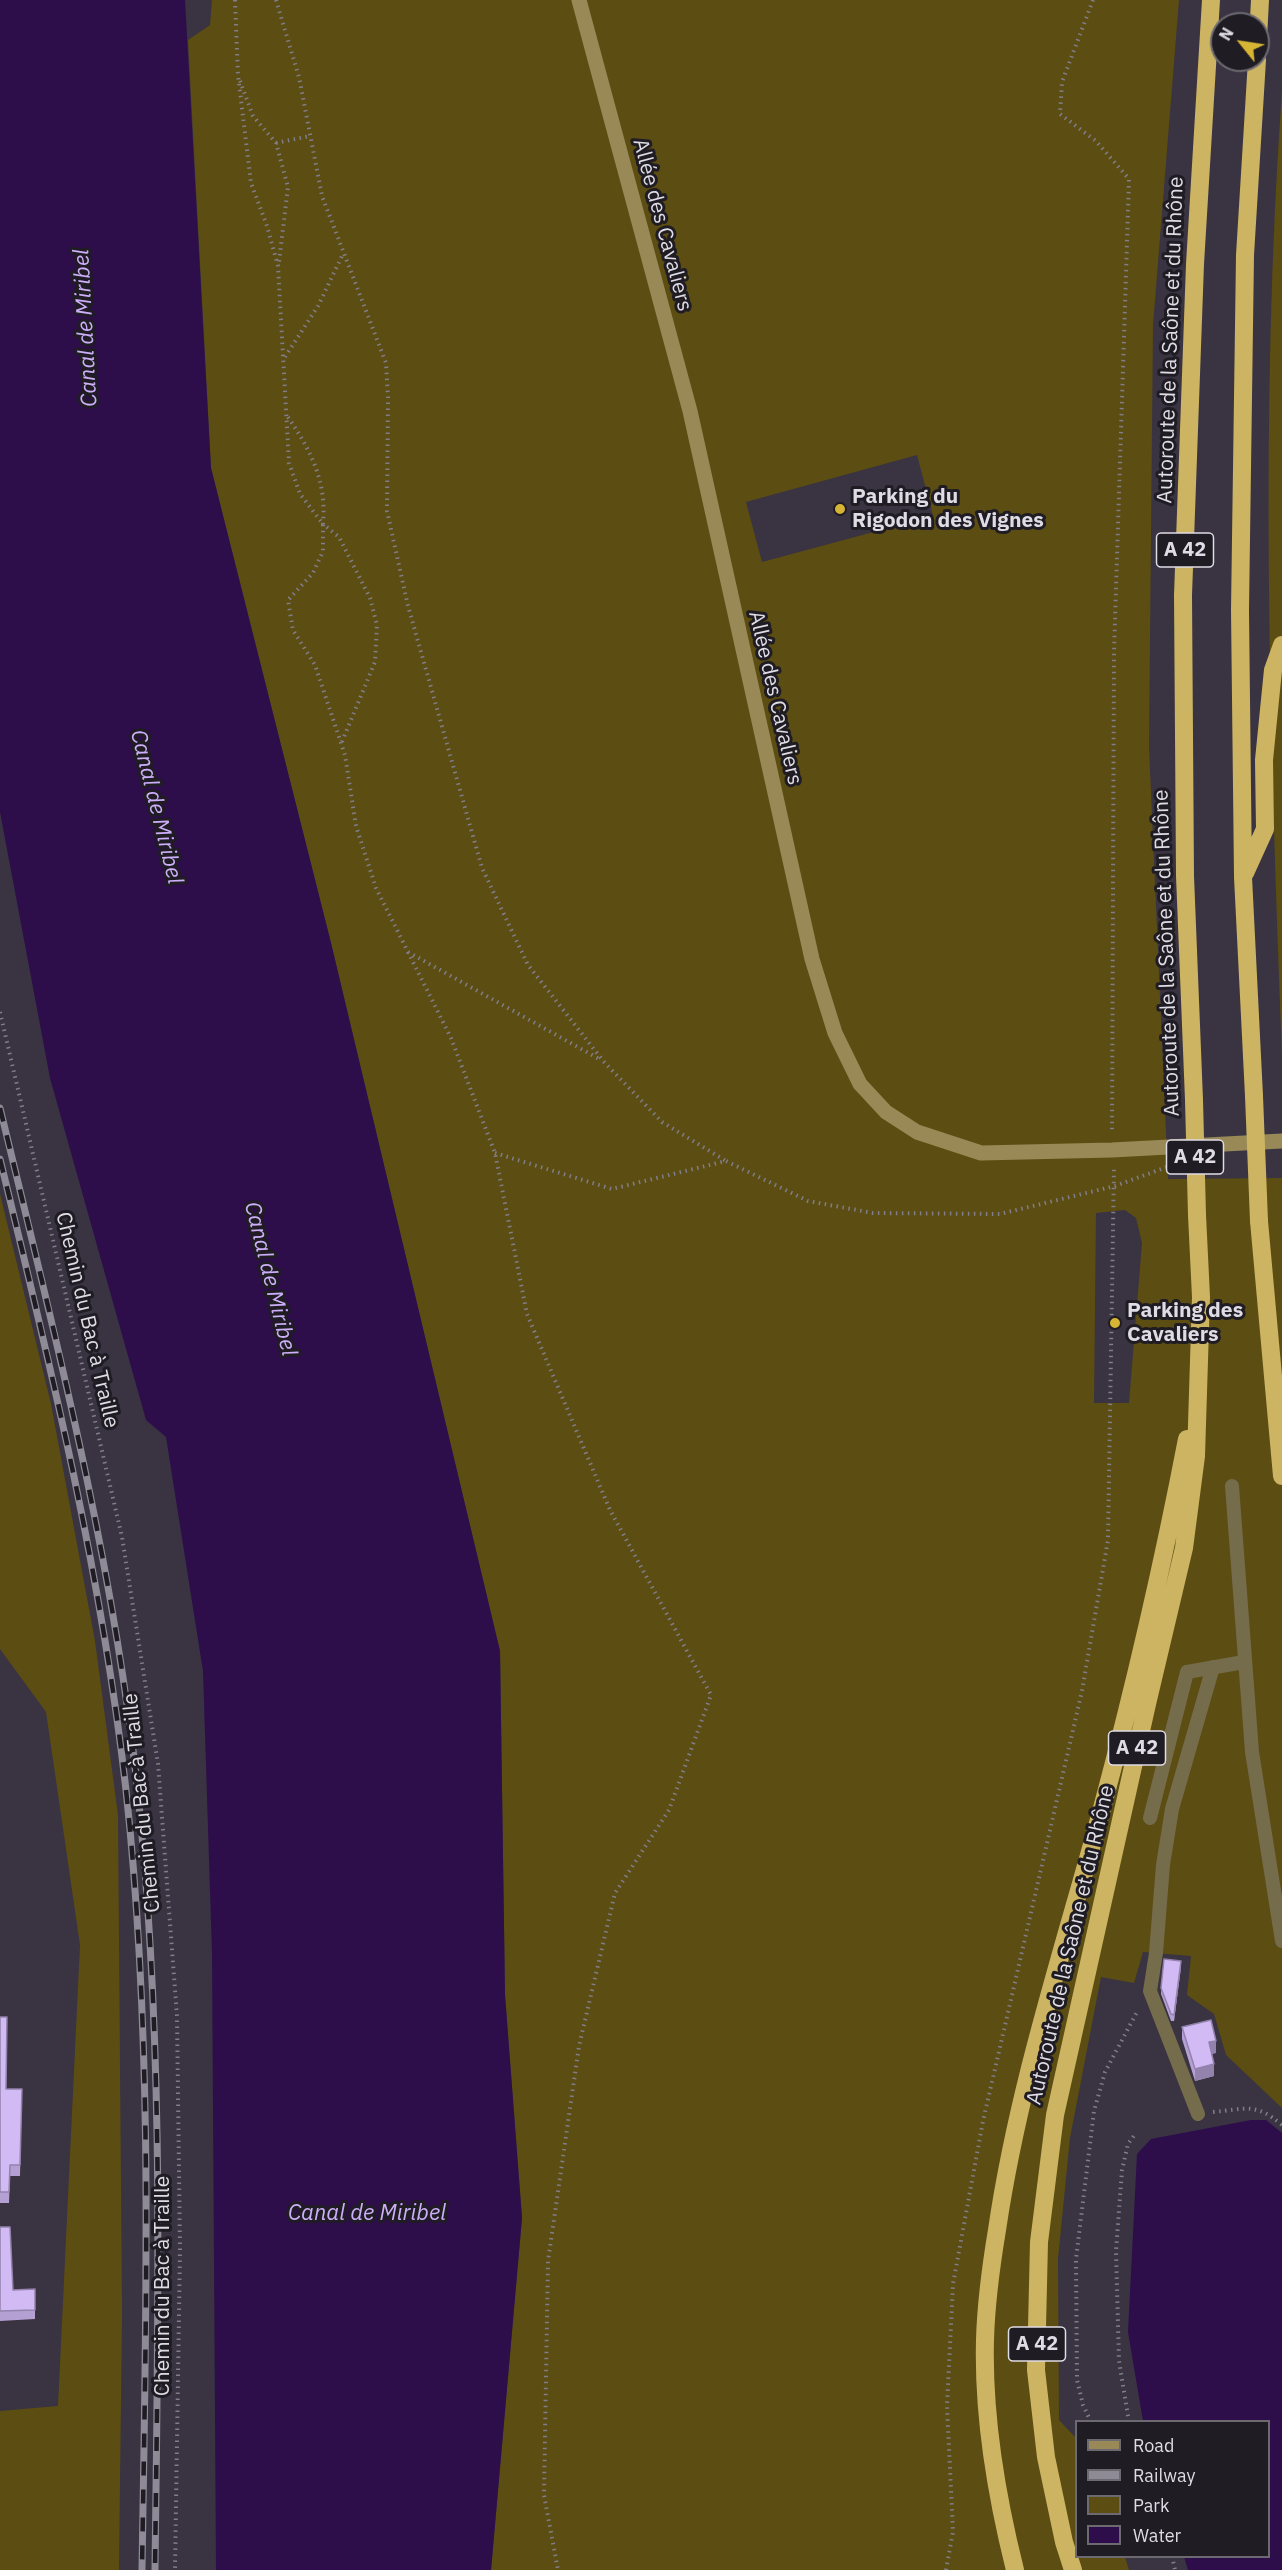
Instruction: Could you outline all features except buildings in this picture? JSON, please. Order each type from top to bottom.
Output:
[{"type":"highway","name":"Autoroute de la Saône et du Rhône","points":[[1073,2570],[1064,2542],[1046,2457],[1036,2370],[1039,2242],[1055,2115],[1184,1548],[1196,1456],[1200,1297],[1185,876],[1183,595],[1195,264],[1211,0]]},
{"type":"highway","name":"A 42","points":[[1256,72],[1245,255],[1240,610],[1244,877],[1259,1221],[1282,1476]]},
{"type":"highway","points":[[1244,877],[1265,829],[1264,760],[1273,670],[1282,645]]},
{"type":"highway","points":[[1015,2570],[1000,2513],[989,2421],[985,2341],[990,2276],[1006,2164],[1047,1999],[1101,1812],[1163,1567],[1199,1378]]},
{"type":"street","name":"Allée des Cavaliers","points":[[579,0],[690,411],[812,959],[835,1033],[860,1084],[886,1112],[917,1132],[981,1153],[1112,1150],[1282,1141]]},
{"type":"lane","points":[[1232,1486],[1252,1752],[1282,1941]]},
{"type":"lane","points":[[1150,1818],[1187,1672],[1244,1662]]},
{"type":"lane","points":[[1198,2114],[1150,1990],[1156,1953],[1163,1865],[1172,1809],[1213,1666]]},
{"type":"path","points":[[235,0],[238,75],[251,183],[267,226],[278,266]]},
{"type":"path","points":[[276,0],[299,77],[322,196],[386,363],[387,511],[408,606],[482,868],[528,965],[604,1062],[662,1122],[726,1161],[808,1201],[873,1214],[1000,1214],[1115,1186],[1171,1166]]},
{"type":"path","points":[[1093,0],[1062,82],[1060,114],[1096,141],[1129,179],[1114,652],[1112,1150]]},
{"type":"path","points":[[238,75],[253,116],[276,143],[288,187],[278,266],[280,337],[285,357],[290,463],[300,494],[323,524],[339,537],[370,598],[377,625],[375,662],[341,744]]},
{"type":"path","points":[[276,143],[310,136]]},
{"type":"path","points":[[285,357],[318,306],[343,254]]},
{"type":"path","points":[[287,416],[309,448],[324,506],[323,551],[313,573],[288,600],[293,630],[315,665],[341,744],[356,826],[376,888],[451,1038],[495,1153],[527,1314],[610,1510],[711,1695],[669,1810],[615,1893],[579,2046],[548,2261],[544,2495],[558,2570]]},
{"type":"path","points":[[406,951],[604,1062]]},
{"type":"path","name":"Chemin du Bac à Traille","points":[[0,1012],[122,1537],[158,1764],[177,2016],[180,2249],[175,2570]]},
{"type":"path","points":[[495,1153],[612,1189],[726,1161]]},
{"type":"path","points":[[946,2570],[953,2532],[947,2406],[953,2284],[983,2121],[1082,1691],[1108,1540],[1115,1186]]},
{"type":"path","points":[[1090,2420],[1083,2405],[1077,2380],[1076,2259],[1094,2112],[1105,2072],[1128,2026],[1150,1990]]},
{"type":"path","points":[[1198,2114],[1254,2107],[1282,2125]]},
{"type":"path","points":[[1129,2420],[1119,2361],[1116,2251],[1122,2170],[1128,2144],[1136,2133]]},
{"type":"green space","points":[[212,0],[1179,0],[1153,325],[1149,747],[1168,1179],[1282,1178],[1282,2108],[1226,2055],[1214,2014],[1187,1995],[1191,1956],[1143,1952],[1134,1983],[1101,1977],[1070,2138],[1058,2259],[1059,2420],[1075,2437],[1075,2558],[1125,2558],[1129,2570],[491,2570],[522,2218],[505,1995],[500,1651],[331,943],[211,468],[188,40],[210,25]],"holes":[[[917,455],[933,516],[762,562],[746,502]],[[1125,1210],[1136,1218],[1142,1243],[1129,1403],[1094,1403],[1096,1213]]]},
{"type":"green space","points":[[1282,90],[1282,1057],[1271,694],[1269,453],[1275,211]]},
{"type":"green space","points":[[0,1194],[51,1404],[95,1641],[118,1815],[122,2312],[119,2570],[0,2570],[0,2411],[58,2406],[80,1945],[46,1712],[0,1649]]},
{"type":"water","name":"Canal de Miribel","points":[[0,0],[185,0],[211,468],[331,943],[500,1651],[505,1995],[522,2218],[491,2570],[216,2570],[212,1953],[203,1671],[166,1437],[146,1420],[50,1078],[0,812]]},
{"type":"water","points":[[1251,2120],[1266,2120],[1282,2133],[1282,2570],[1188,2570],[1184,2558],[1270,2558],[1270,2420],[1143,2420],[1128,2332],[1137,2154],[1151,2139]]},
{"type":"railway","points":[[0,1108],[97,1528],[113,1613],[137,1784],[146,1882],[156,2078],[158,2275],[155,2570]]},
{"type":"railway","points":[[0,1159],[56,1394],[89,1551],[116,1710],[126,1790],[135,1887],[144,2082],[146,2277],[142,2570]]},
{"type":"place","name":"Parking du Rigodon des Vignes","points":[[840,509]]},
{"type":"place","name":"Parking des Cavaliers","points":[[1115,1323]]}]
